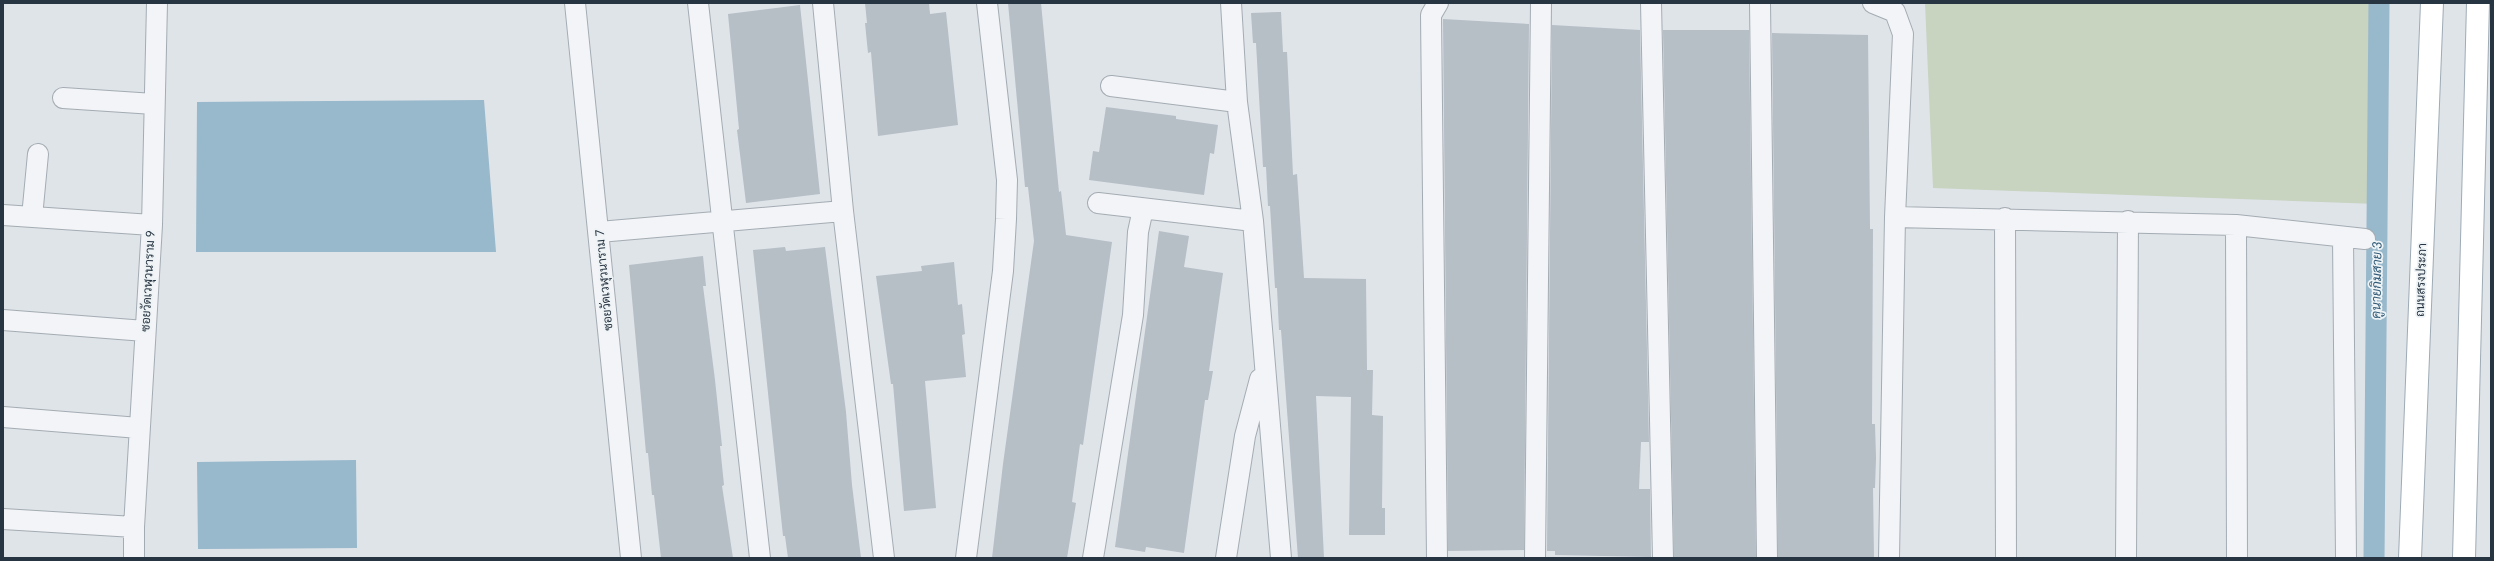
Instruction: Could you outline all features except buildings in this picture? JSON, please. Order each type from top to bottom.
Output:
[{"type":"main road","name":"ถนนสรงประภา","points":[[2410,558],[2432,3]]},
{"type":"main road","points":[[2464,558],[2478,3]]},
{"type":"street","name":"ซอยวัดเวฬุวนาราม 9","points":[[134,558],[139,428],[152,225],[157,3]]},
{"type":"street","name":"ซอยวัดเวฬุวนาราม 7","points":[[575,3],[631,558]]},
{"type":"street","points":[[698,3],[760,558]]},
{"type":"street","points":[[823,3],[843,211],[884,558]]},
{"type":"street","points":[[966,558],[1003,271],[1006,219],[1007,180],[987,3]]},
{"type":"street","points":[[1232,3],[1237,102],[1253,221],[1281,558]]},
{"type":"street","points":[[1436,558],[1431,15],[1438,3]]},
{"type":"street","points":[[1535,558],[1541,3]]},
{"type":"street","points":[[1651,3],[1663,558]]},
{"type":"street","points":[[1760,3],[1767,558]]},
{"type":"street","points":[[1872,3],[1896,12],[1903,34],[1895,217],[1889,558]]},
{"type":"street","points":[[1111,86],[1237,102]]},
{"type":"street","points":[[63,98],[154,104]]},
{"type":"street","points":[[32,217],[38,154]]},
{"type":"street","points":[[1098,202],[1143,209],[1253,221]]},
{"type":"street","points":[[1093,558],[1132,315],[1138,232],[1143,209]]},
{"type":"street","points":[[599,232],[843,211]]},
{"type":"street","points":[[3,215],[152,225]]},
{"type":"street","points":[[1895,217],[2005,218],[2236,225],[2365,240]]},
{"type":"street","points":[[2005,218],[2006,558]]},
{"type":"street","points":[[2126,558],[2128,221]]},
{"type":"street","points":[[2236,225],[2237,558]]},
{"type":"street","points":[[2343,237],[2346,558]]},
{"type":"street","points":[[3,320],[146,331]]},
{"type":"street","points":[[1226,558],[1245,436],[1264,365]]},
{"type":"street","points":[[3,417],[139,428]]},
{"type":"street","points":[[3,519],[134,527]]},
{"type":"green space","points":[[1925,3],[2379,3],[2377,204],[1933,188]]},
{"type":"water","points":[[484,100],[496,252],[196,252],[197,102]]},
{"type":"water","points":[[356,460],[357,548],[198,549],[197,462]]},
{"type":"waterway","name":"คูนายกิมสาย 3","points":[[2374,558],[2379,3]]}]
